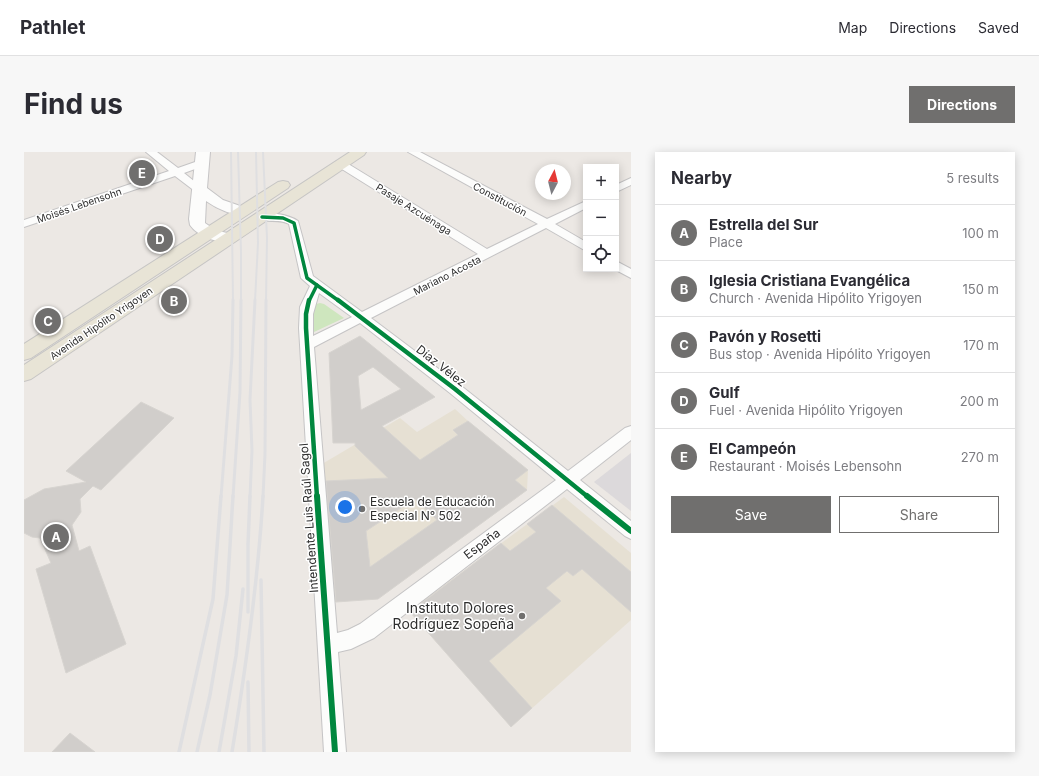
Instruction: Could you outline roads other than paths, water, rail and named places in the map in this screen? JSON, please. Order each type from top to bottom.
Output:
[{"type":"main road","name":"Avenida Hipólito Yrigoyen","points":[[30,353],[229,238],[359,152]]},
{"type":"main road","name":"Avenida Hipólito Yrigoyen","points":[[24,374],[30,353],[294,177]]},
{"type":"street","points":[[151,152],[175,172],[218,203],[241,211]]},
{"type":"street","name":"Constitución","points":[[413,152],[547,224],[583,245]]},
{"type":"street","points":[[203,158],[197,219],[198,225],[209,233],[229,238]]},
{"type":"street","name":"Moisés Lebensohn","points":[[24,224],[175,172],[203,158]]},
{"type":"street","name":"Pasaje Azcuénaga","points":[[341,164],[487,254]]},
{"type":"street","points":[[619,187],[631,181]]},
{"type":"street","name":"Mariano Acosta","points":[[307,345],[583,206]]},
{"type":"street","name":"Díaz Vélez","points":[[262,217],[287,218],[294,223],[307,278],[362,318],[568,479],[631,531]]},
{"type":"street","points":[[619,267],[631,274]]},
{"type":"street","name":"Intendente Luis Raúl Sagol","points":[[317,285],[309,298],[306,308],[307,345],[335,752]]},
{"type":"street","name":"España","points":[[327,645],[351,639],[367,631],[631,432]]},
{"type":"railway","points":[[231,152],[233,300]]},
{"type":"railway","points":[[238,152],[241,300]]},
{"type":"railway","points":[[255,301],[258,243],[256,152]]},
{"type":"railway","points":[[263,152],[267,238],[266,301]]},
{"type":"railway","points":[[221,497],[232,356],[233,300]]},
{"type":"railway","points":[[233,497],[240,392],[241,300]]},
{"type":"railway","points":[[250,497],[252,451],[250,400],[255,300]]},
{"type":"railway","points":[[263,497],[265,454],[266,300]]},
{"type":"railway","points":[[179,752],[213,599],[221,496]]},
{"type":"railway","points":[[197,752],[210,695],[227,595],[233,496]]},
{"type":"railway","points":[[248,612],[250,496]]},
{"type":"railway","points":[[232,752],[251,624],[263,496]]},
{"type":"railway","points":[[261,580],[264,752]]},
{"type":"railway","points":[[219,752],[236,656],[243,589]]},
{"type":"railway","points":[[248,682],[249,752]]},
{"type":"place","name":"El Campeón","points":[[142,173]]},
{"type":"place","name":"Gulf","points":[[160,239]]},
{"type":"place","name":"Iglesia Cristiana Evangélica","points":[[174,301]]},
{"type":"place","name":"Pavón y Rosetti","points":[[48,321]]},
{"type":"place","name":"Escuela de Educación Especial N° 502","points":[[362,509]]},
{"type":"place","name":"Estrella del Sur","points":[[56,537]]},
{"type":"place","name":"Instituto Dolores Rodríguez Sopeña","points":[[522,616]]}]
